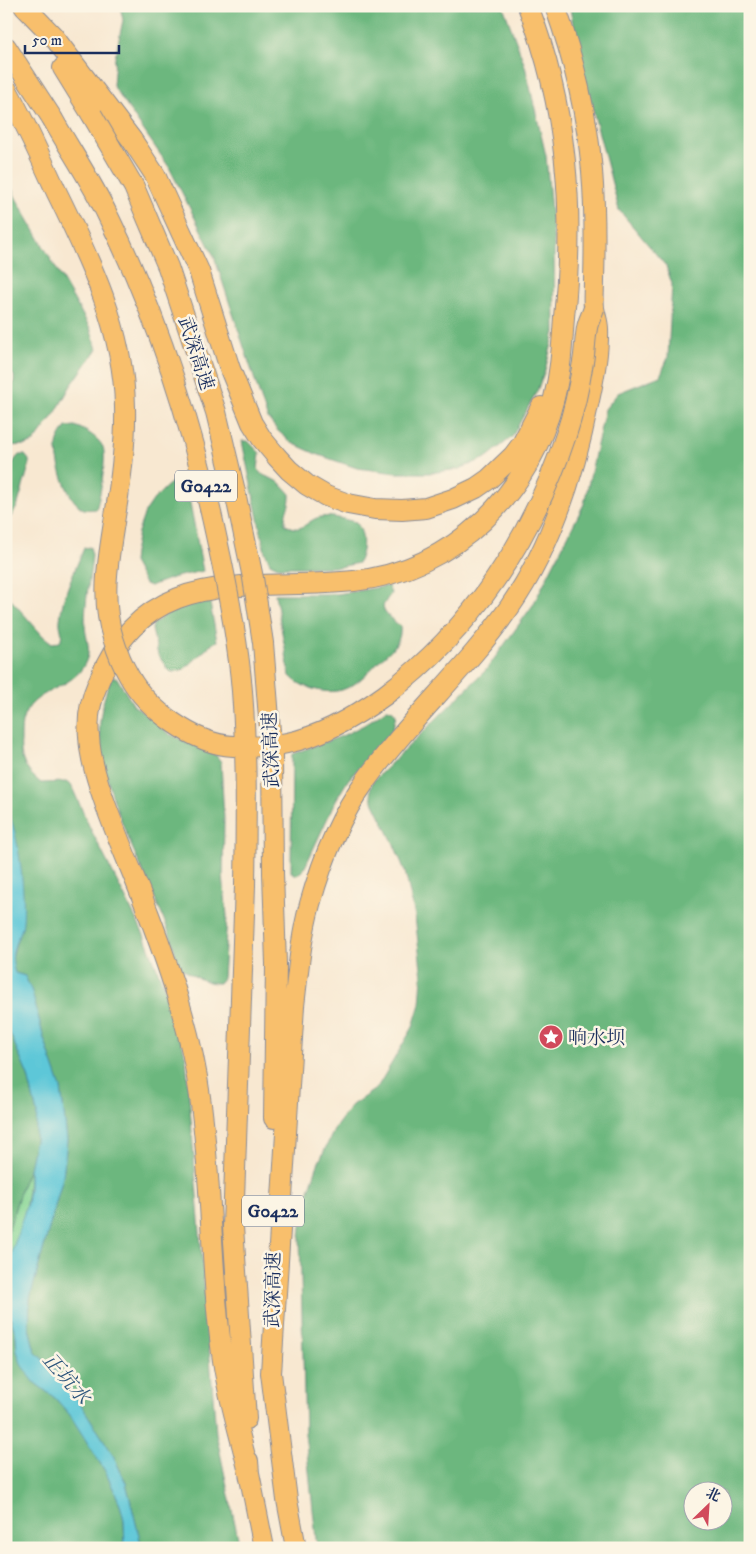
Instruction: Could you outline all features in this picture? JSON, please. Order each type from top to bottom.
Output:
[{"type":"highway","name":"武深高速","points":[[16,6],[63,67],[92,115],[134,188],[168,267],[216,412],[253,578],[263,644],[272,756],[276,964],[272,1373],[287,1500],[296,1548]]},
{"type":"highway","points":[[24,6],[53,36],[132,140],[154,175],[199,271],[230,369],[252,423],[277,457],[307,485],[326,496],[348,504],[375,509],[402,510],[426,508],[453,499],[476,488],[496,473],[513,456],[529,431],[543,404],[558,344],[564,328]]},
{"type":"highway","points":[[249,1473],[225,1372],[217,1317],[208,1167],[195,1066],[170,972],[116,834],[96,775],[88,734],[89,714],[95,689],[105,666],[123,638],[146,615],[160,605],[196,591],[214,588],[357,580],[409,568],[453,544],[492,514],[531,461],[540,444],[559,376],[563,352],[570,238],[569,203],[563,143],[556,100],[537,29],[528,6]]},
{"type":"highway","points":[[272,1373],[294,1006],[301,948],[310,905],[329,848],[364,782],[382,758],[487,637],[511,605],[534,566],[562,503],[574,469],[594,379],[598,329],[594,308],[595,258],[592,171],[577,80],[555,6]]},
{"type":"highway","name":"武深高速","points":[[6,47],[52,118],[108,214],[150,310],[180,396],[205,480],[234,623],[242,690],[246,762],[245,884],[233,1227],[249,1473],[264,1548]]},
{"type":"highway","points":[[6,88],[59,196],[90,265],[108,308],[120,358],[125,406],[122,470],[107,579],[108,609],[112,635],[130,678],[145,698],[182,729],[205,740],[226,746],[259,747],[289,743],[314,736],[350,718],[385,695],[438,651],[457,630],[489,590],[511,557],[530,523],[552,473],[578,394],[587,327],[594,308]]},
{"type":"green space","points":[[120,6],[503,6],[525,66],[546,156],[554,245],[555,332],[545,370],[537,391],[512,437],[486,458],[459,469],[429,473],[396,473],[357,468],[316,454],[292,443],[277,430],[267,417],[214,256],[169,167],[113,86],[115,58],[123,20]]},
{"type":"green space","points":[[571,6],[750,6],[750,1548],[317,1548],[305,1433],[300,1237],[303,1208],[318,1164],[335,1128],[352,1105],[377,1088],[413,1027],[420,1004],[422,977],[415,916],[405,871],[372,799],[370,790],[373,781],[486,670],[533,605],[584,504],[605,409],[618,393],[660,376],[668,358],[672,284],[666,266],[619,210],[580,61]]},
{"type":"green space","points":[[6,175],[16,198],[90,328],[97,349],[34,442],[26,445],[6,446],[6,397],[14,383],[14,375],[6,372]]},
{"type":"green space","points":[[75,426],[95,437],[103,447],[104,469],[96,509],[84,509],[73,499],[64,482],[59,464],[58,440],[66,427]]},
{"type":"green space","points":[[242,441],[248,441],[260,453],[258,469],[263,475],[279,482],[290,494],[285,524],[300,528],[316,518],[325,517],[356,522],[363,542],[358,563],[340,567],[278,567],[270,563],[265,552]]},
{"type":"green space","points":[[19,455],[25,455],[29,460],[29,466],[17,507],[6,524],[6,488],[10,470]]},
{"type":"green space","points":[[183,477],[186,482],[203,571],[175,577],[150,586],[145,584],[133,562],[138,532],[145,512],[154,499],[177,478]]},
{"type":"green space","points":[[90,547],[92,555],[85,624],[88,656],[80,671],[72,679],[43,695],[27,710],[22,722],[21,754],[28,770],[41,783],[66,782],[71,785],[90,828],[144,935],[173,1010],[186,1058],[216,1433],[240,1548],[142,1548],[126,1483],[112,1453],[65,1380],[35,1352],[29,1328],[30,1298],[63,1177],[67,1140],[61,1088],[44,1039],[32,992],[25,976],[15,973],[11,961],[22,928],[8,811],[6,809],[6,594],[43,636],[52,643],[60,642],[62,635],[60,626],[61,611],[66,592],[84,548]]},
{"type":"green space","points":[[388,586],[391,593],[383,607],[388,616],[400,626],[399,638],[394,646],[365,676],[343,690],[324,691],[309,688],[290,676],[275,594],[337,594]]},
{"type":"green space","points":[[209,598],[217,641],[183,670],[169,671],[158,655],[152,629],[153,624],[180,606]]},
{"type":"green space","points":[[111,678],[117,678],[134,706],[169,734],[216,755],[221,762],[224,820],[223,876],[227,916],[223,978],[219,983],[199,978],[184,970],[179,964],[170,935],[119,816],[104,767],[100,741],[102,709]]},
{"type":"green space","points":[[387,709],[392,710],[396,715],[390,734],[348,780],[336,800],[304,869],[297,875],[291,872],[292,754],[342,736],[364,725]]},
{"type":"green space","points":[[6,1024],[28,1076],[37,1113],[35,1141],[29,1169],[22,1185],[6,1238]]},
{"type":"green space","points":[[29,1169],[29,1183],[22,1222],[6,1272],[7,1235],[22,1185]]},
{"type":"green space","points":[[6,1298],[16,1336],[17,1351],[35,1383],[55,1398],[70,1415],[105,1471],[121,1508],[124,1520],[125,1548],[6,1548]]},
{"type":"water","points":[[6,809],[15,832],[23,886],[22,928],[13,952],[14,968],[15,973],[25,976],[32,992],[44,1039],[61,1088],[67,1140],[63,1177],[30,1298],[29,1328],[35,1352],[65,1380],[112,1453],[126,1483],[142,1548],[125,1548],[124,1520],[121,1508],[105,1471],[70,1415],[55,1398],[35,1383],[22,1366],[8,1309],[6,1272],[27,1203],[29,1169],[35,1141],[37,1113],[28,1076],[6,1024]]},
{"type":"place","name":"响水坝","points":[[551,1037]]},
{"type":"water label","name":"正坑水","points":[[67,1378]]}]
